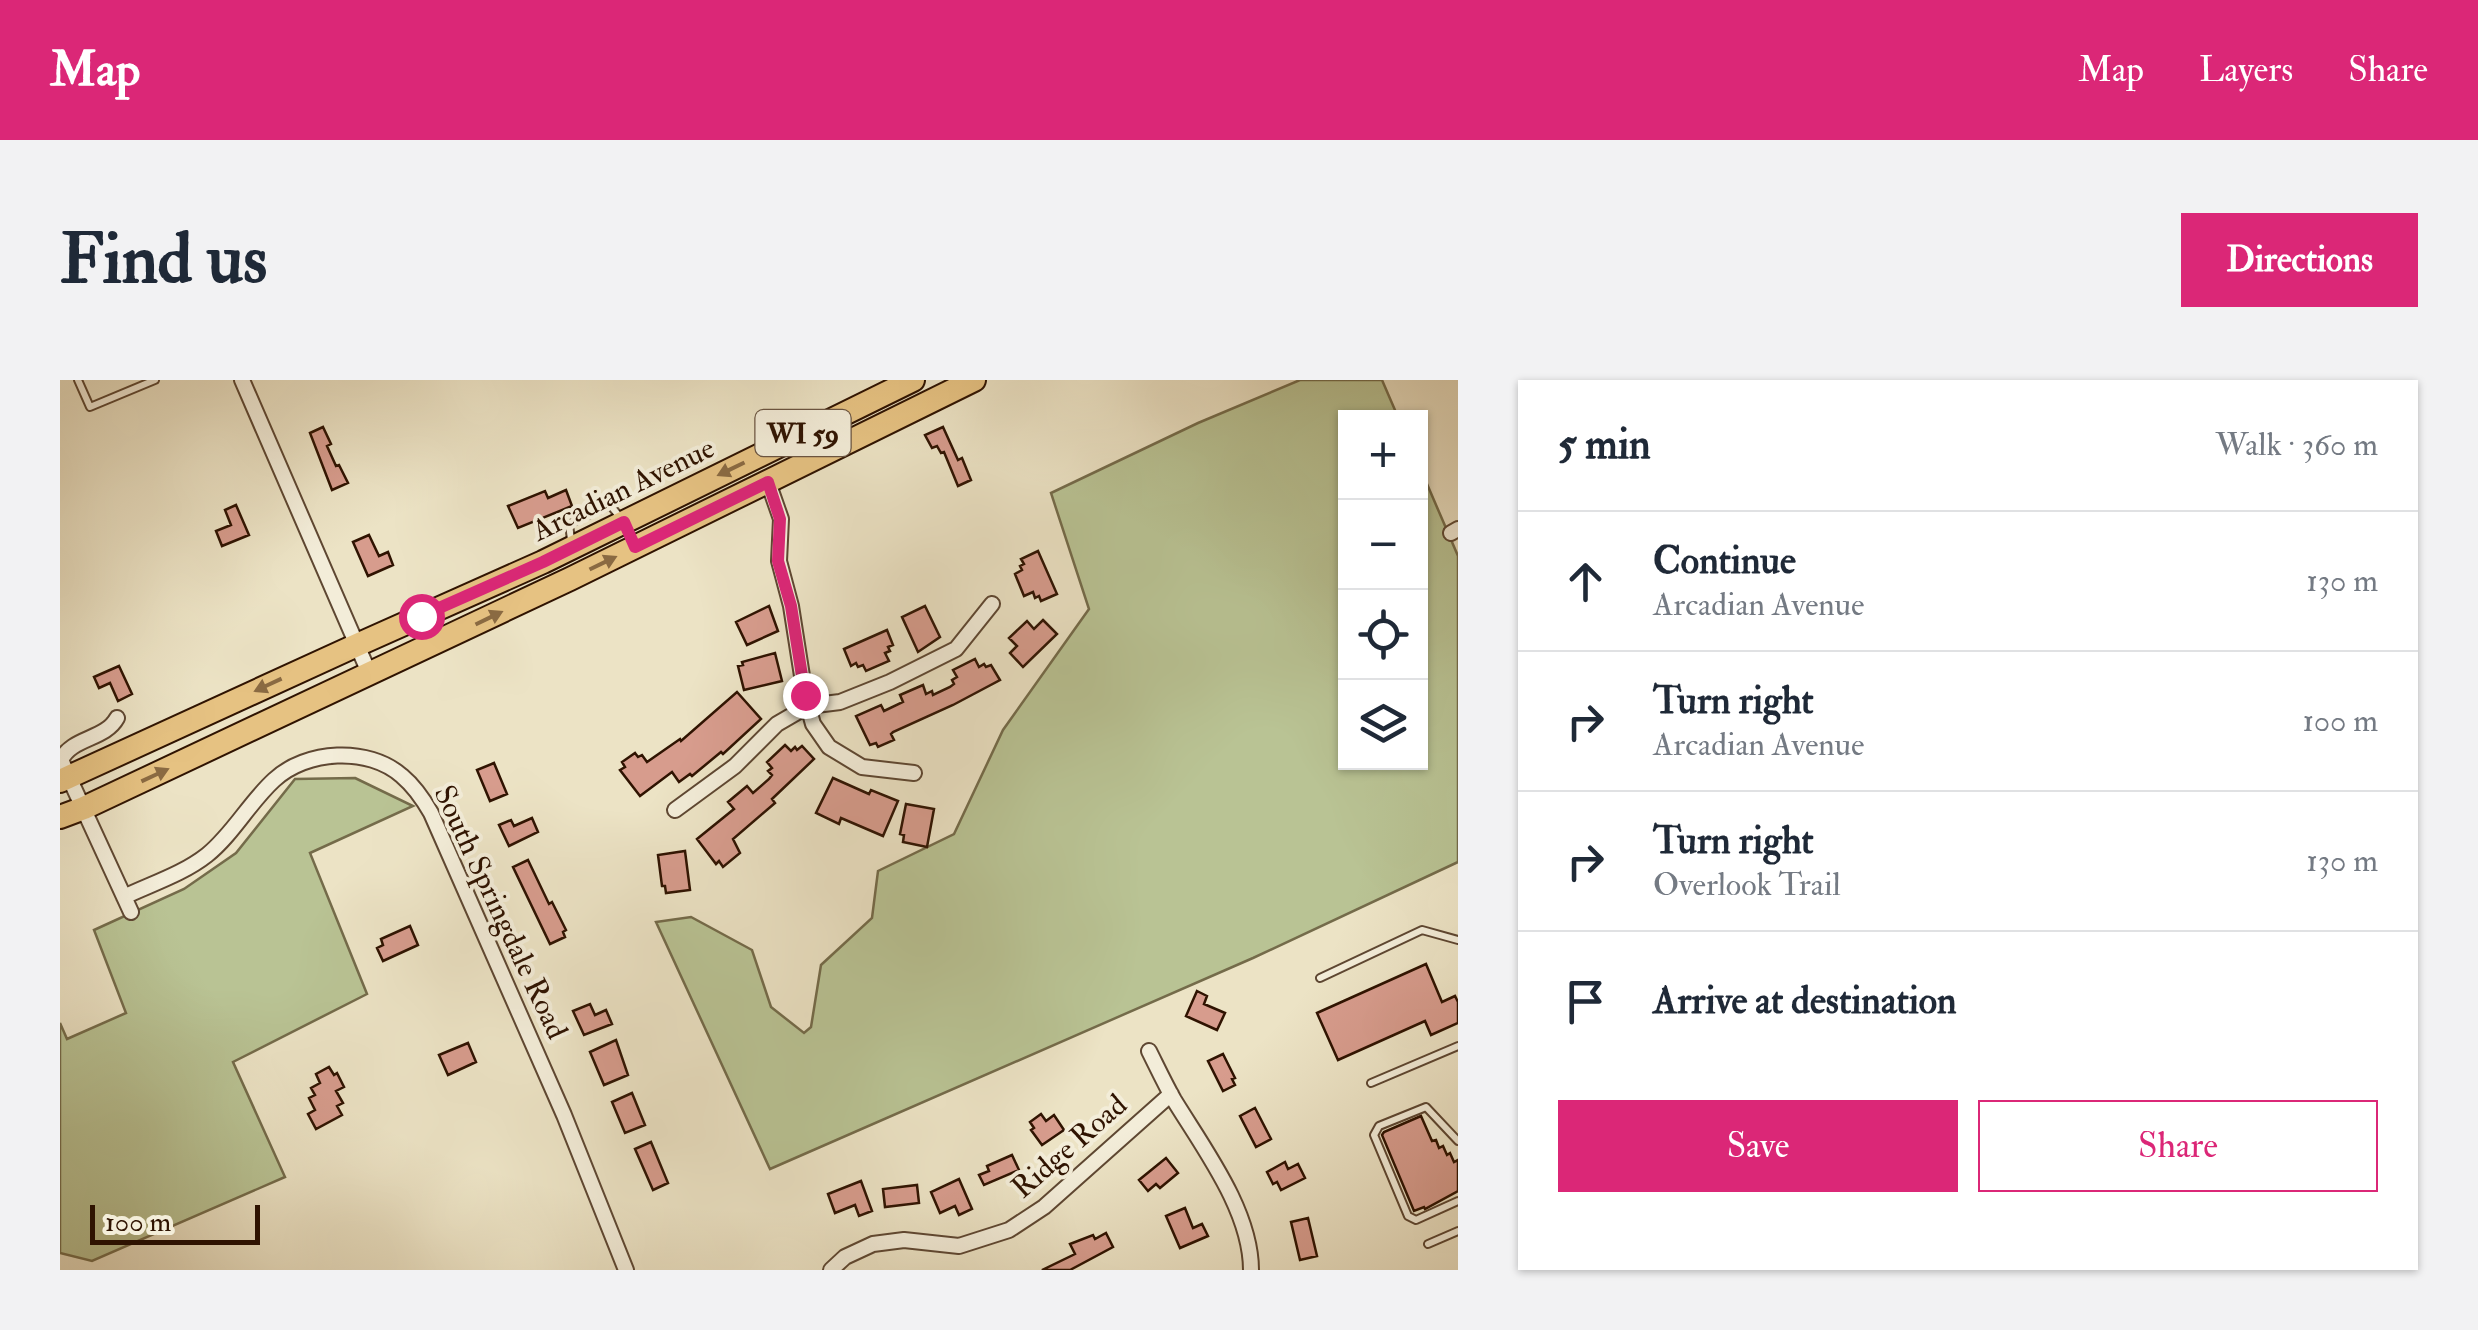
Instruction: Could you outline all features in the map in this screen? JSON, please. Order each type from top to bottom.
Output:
[{"type":"main road","name":"Arcadian Avenue","points":[[356,644],[573,548],[913,380]]},
{"type":"main road","name":"Arcadian Avenue","points":[[370,675],[974,380]]},
{"type":"main road","points":[[624,522],[635,547]]},
{"type":"main road","name":"WI 59","points":[[64,779],[356,644]]},
{"type":"main road","name":"WI 59","points":[[60,816],[370,675]]},
{"type":"street","points":[[242,380],[370,675]]},
{"type":"street","points":[[768,482],[780,519],[778,561],[791,606],[813,724],[829,747],[862,767],[914,773]]},
{"type":"street","points":[[675,810],[735,766],[776,724],[808,706],[840,702],[890,682],[956,650],[992,604]]},
{"type":"street","points":[[117,718],[109,729],[66,750],[61,760],[64,779],[84,808],[131,912]]},
{"type":"street","name":"South Springdale Road","points":[[124,896],[189,867],[210,853],[270,784],[297,765],[327,756],[352,756],[377,762],[402,776],[430,812],[564,1115],[626,1270]]},
{"type":"street","points":[[1148,1051],[1236,1208],[1247,1239],[1251,1270]]},
{"type":"street","name":"Ridge Road","points":[[831,1270],[845,1257],[873,1244],[904,1240],[959,1246],[1009,1230],[1044,1207],[1170,1094]]},
{"type":"lane","points":[[78,380],[90,408],[155,380]]},
{"type":"lane","points":[[1320,978],[1422,930],[1458,940]]},
{"type":"lane","points":[[1371,1083],[1458,1046]]},
{"type":"lane","points":[[1458,1141],[1426,1107],[1379,1126],[1374,1136],[1408,1216],[1416,1220],[1458,1200]]},
{"type":"lane","points":[[1428,1244],[1458,1230]]},
{"type":"green space","points":[[1300,380],[1382,380],[1395,410],[1338,410],[1338,770],[1428,770],[1428,486],[1458,556],[1458,862],[1253,958],[770,1169],[656,922],[691,917],[752,950],[771,1007],[804,1033],[811,1027],[821,965],[872,918],[878,871],[954,834],[1003,730],[1089,609],[1051,493]]},
{"type":"green space","points":[[355,778],[413,806],[310,853],[367,994],[233,1062],[285,1177],[92,1261],[60,1253],[60,1023],[67,1039],[126,1013],[94,930],[184,889],[236,853],[295,779]]},
{"type":"building","points":[[323,427],[331,444],[327,446],[348,483],[332,490],[310,433]]},
{"type":"building","points":[[943,427],[971,480],[958,486],[944,452],[937,446],[932,448],[925,435]]},
{"type":"building","points":[[566,490],[572,506],[518,528],[508,506],[545,491],[548,498]]},
{"type":"building","points":[[236,505],[249,535],[222,546],[216,531],[231,525],[225,510]]},
{"type":"building","points":[[369,535],[379,556],[388,552],[393,565],[368,576],[353,542]]},
{"type":"building","points":[[1038,551],[1057,594],[1041,601],[1033,592],[1024,596],[1015,574],[1022,570],[1021,559]]},
{"type":"building","points":[[769,606],[778,631],[747,645],[736,622]]},
{"type":"building","points":[[925,606],[940,637],[918,652],[902,617]]},
{"type":"building","points":[[1043,620],[1057,634],[1023,667],[1010,653],[1017,646],[1009,638],[1027,621],[1034,629]]},
{"type":"building","points":[[887,630],[893,645],[885,653],[889,661],[866,671],[863,665],[851,666],[844,649]]},
{"type":"building","points":[[775,653],[782,681],[744,690],[738,666]]},
{"type":"building","points":[[975,659],[979,667],[991,665],[1000,680],[893,732],[894,740],[878,747],[876,743],[870,745],[856,716],[881,705],[884,711],[903,702],[900,695],[923,685],[926,694],[932,691],[933,695],[950,687],[957,677],[953,670]]},
{"type":"building","points":[[119,666],[132,694],[118,701],[110,683],[99,688],[94,677]]},
{"type":"building","points":[[737,692],[761,719],[692,776],[679,782],[672,772],[640,796],[620,770],[625,767],[622,762],[635,753],[647,762],[681,741]]},
{"type":"building","points":[[785,745],[791,751],[802,746],[814,759],[772,799],[775,803],[733,839],[740,853],[723,867],[719,861],[716,864],[697,839],[734,809],[728,802],[747,786],[753,793],[769,779],[772,775],[768,771],[772,768],[767,762]]},
{"type":"building","points":[[494,763],[507,794],[490,801],[477,770]]},
{"type":"building","points":[[833,778],[869,794],[871,790],[898,801],[883,836],[841,818],[839,824],[816,813]]},
{"type":"building","points":[[906,804],[934,809],[927,847],[903,842],[904,835],[900,834]]},
{"type":"building","points":[[532,818],[538,832],[509,846],[499,825],[511,820],[514,826]]},
{"type":"building","points":[[685,851],[690,890],[666,893],[658,855]]},
{"type":"building","points":[[528,860],[566,930],[565,937],[550,944],[513,867]]},
{"type":"building","points":[[410,926],[418,945],[383,961],[377,948],[383,945],[381,939]]},
{"type":"building","points":[[1426,964],[1442,1002],[1455,996],[1458,1023],[1431,1035],[1425,1021],[1338,1060],[1317,1013]]},
{"type":"building","points":[[1197,991],[1207,996],[1204,1004],[1225,1013],[1217,1030],[1186,1016]]},
{"type":"building","points":[[590,1004],[595,1015],[606,1010],[612,1024],[584,1035],[573,1011]]},
{"type":"building","points":[[616,1040],[628,1075],[604,1085],[590,1052]]},
{"type":"building","points":[[468,1043],[476,1062],[448,1075],[439,1055]]},
{"type":"building","points":[[1223,1054],[1235,1085],[1223,1091],[1208,1061]]},
{"type":"building","points":[[329,1067],[344,1087],[336,1091],[343,1103],[337,1106],[342,1115],[316,1129],[308,1114],[315,1110],[309,1098],[315,1095],[311,1088],[320,1083],[316,1074]]},
{"type":"building","points":[[632,1093],[645,1125],[625,1133],[612,1102]]},
{"type":"building","points":[[1255,1108],[1271,1139],[1256,1147],[1240,1116]]},
{"type":"building","points":[[1041,1114],[1046,1121],[1054,1115],[1064,1130],[1042,1145],[1030,1122]]},
{"type":"building","points":[[1421,1116],[1432,1141],[1436,1140],[1439,1148],[1443,1146],[1454,1162],[1458,1160],[1458,1191],[1414,1211],[1382,1135]]},
{"type":"building","points":[[651,1142],[668,1183],[653,1190],[635,1149]]},
{"type":"building","points":[[1012,1155],[1019,1170],[984,1185],[979,1175],[989,1171],[987,1166]]},
{"type":"building","points":[[1166,1158],[1178,1173],[1160,1188],[1156,1184],[1148,1191],[1139,1180]]},
{"type":"building","points":[[1285,1162],[1288,1169],[1298,1164],[1305,1178],[1281,1190],[1267,1172]]},
{"type":"building","points":[[959,1179],[972,1209],[959,1215],[955,1206],[940,1213],[931,1192]]},
{"type":"building","points":[[861,1181],[872,1211],[859,1216],[855,1205],[835,1213],[828,1194]]},
{"type":"building","points":[[917,1185],[919,1203],[885,1207],[883,1189]]},
{"type":"building","points":[[1185,1208],[1193,1228],[1202,1224],[1208,1236],[1180,1248],[1166,1216]]},
{"type":"building","points":[[1308,1218],[1317,1256],[1300,1260],[1291,1222]]},
{"type":"building","points":[[1106,1233],[1113,1247],[1070,1270],[1042,1270],[1075,1254],[1070,1244]]},
{"type":"route","points":[[421,616],[624,522],[635,547],[768,482],[780,519],[778,561],[791,606],[805,695]]}]
